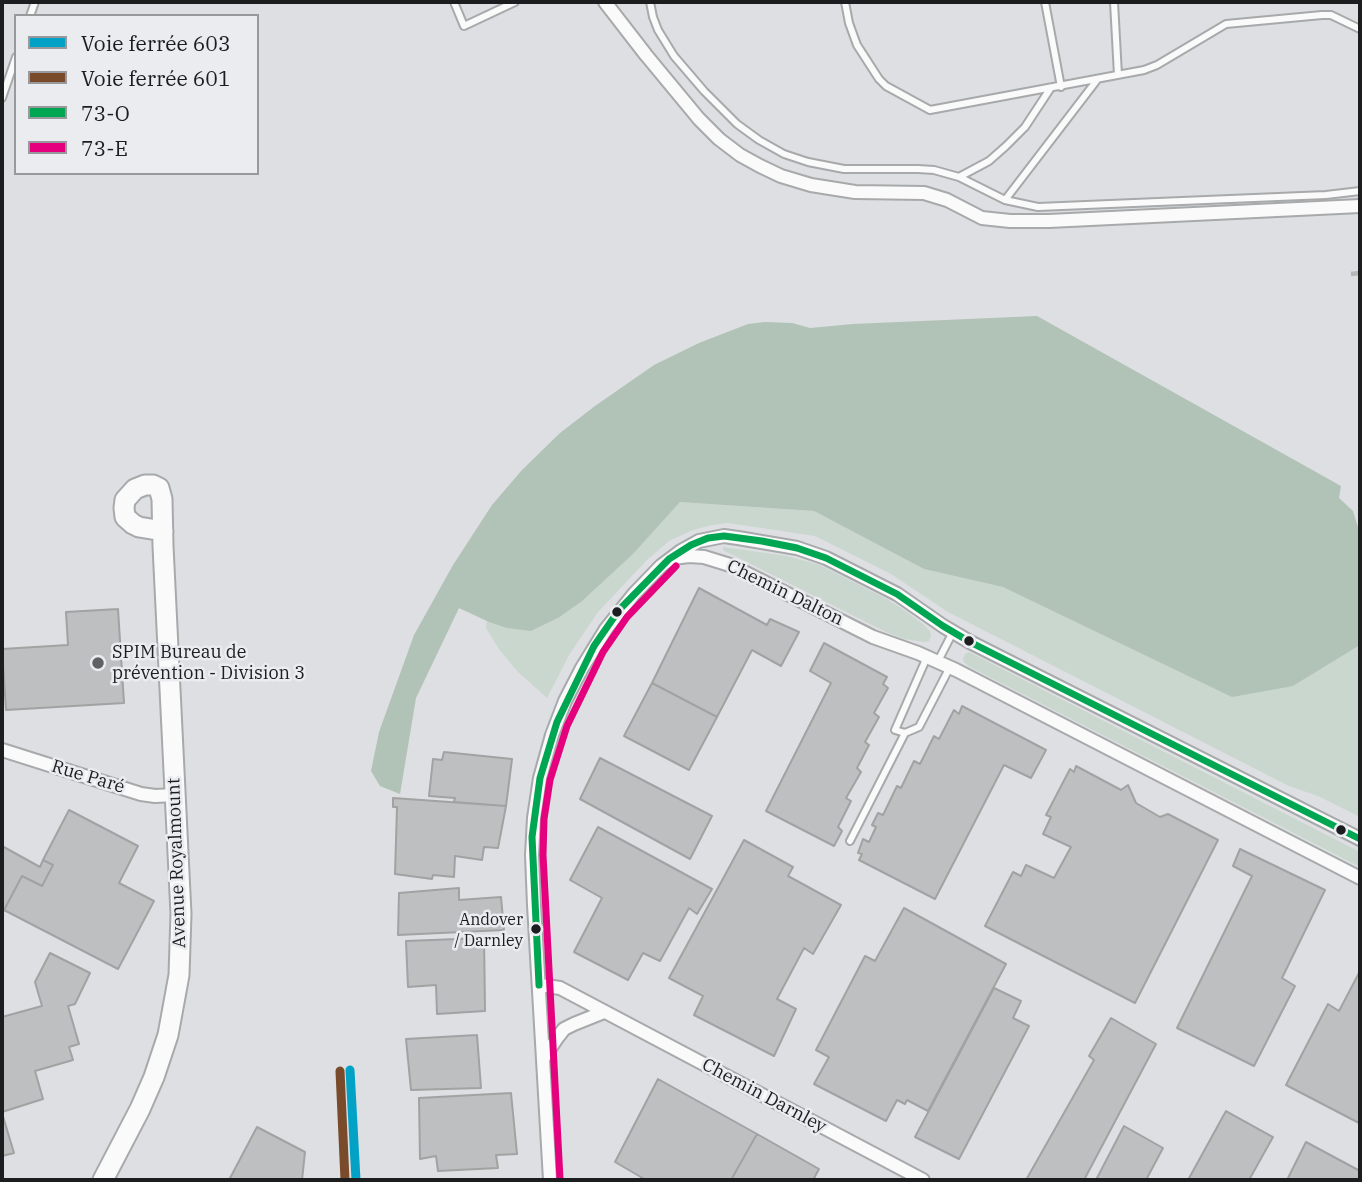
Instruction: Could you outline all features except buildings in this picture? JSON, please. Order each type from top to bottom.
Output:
[{"type":"street","points":[[605,2],[699,119],[719,139],[760,166],[811,186],[855,192],[924,193],[947,200],[982,218],[1010,221],[1360,206]]},
{"type":"street","name":"Avenue Royalmount","points":[[103,1180],[154,1077],[168,1035],[178,990],[181,933],[163,531]]},
{"type":"street","name":"Chemin Dalton","points":[[669,559],[699,541],[724,536],[797,548],[826,558],[897,594],[953,632],[1360,839]]},
{"type":"street","name":"Chemin Dalton","points":[[669,559],[698,556],[718,560],[873,637],[950,667],[1360,878]]},
{"type":"street","points":[[550,1180],[534,905],[532,837],[537,797],[548,747],[565,701],[594,646],[620,610],[669,559]]},
{"type":"street","name":"Rue Paré","points":[[2,750],[141,793],[155,796],[175,795]]},
{"type":"street","name":"Chemin Darnley","points":[[539,985],[560,988],[923,1180]]},
{"type":"street","points":[[542,1060],[564,1029],[604,1012]]},
{"type":"lane","points":[[454,2],[464,26],[515,2]]},
{"type":"lane","points":[[650,2],[658,30],[674,56],[704,91],[737,124],[759,140],[784,154],[808,162],[844,169],[918,169],[948,173],[1005,200],[1038,207],[1360,191]]},
{"type":"lane","points":[[845,2],[853,36],[879,79],[886,86],[930,110],[1151,68],[1226,24],[1331,15],[1360,29]]},
{"type":"lane","points":[[1045,2],[1061,87]]},
{"type":"lane","points":[[1114,2],[1118,75]]},
{"type":"lane","points":[[2,98],[14,63]]},
{"type":"lane","points":[[1005,200],[1097,80]]},
{"type":"lane","points":[[959,177],[989,160],[1006,146],[1024,128],[1050,89]]},
{"type":"lane","points":[[905,733],[895,730],[932,659],[953,632]]},
{"type":"lane","points":[[850,841],[905,733],[919,727],[950,667]]},
{"type":"shaded area","points":[[680,502],[814,511],[924,569],[1003,587],[1293,686],[1360,645],[1360,817],[1318,796],[1289,786],[948,612],[891,574],[815,536],[728,523],[693,530],[669,541],[647,560],[598,612],[569,655],[547,698],[517,671],[499,649],[486,628],[487,621],[531,631],[558,618],[581,602],[633,554]]},
{"type":"shaded area","points":[[723,547],[787,556],[820,565],[907,612],[930,631],[929,641],[904,639],[884,631],[723,550]]},
{"type":"shaded area","points":[[969,652],[1360,852],[1360,867],[968,666],[963,659]]},
{"type":"green space","points":[[1037,316],[1341,486],[1339,498],[1353,511],[1360,534],[1360,645],[1293,686],[1232,697],[1003,587],[924,569],[814,511],[680,502],[633,554],[581,602],[558,618],[531,631],[507,628],[459,608],[416,698],[400,794],[380,786],[371,771],[379,732],[414,635],[453,565],[492,505],[522,470],[560,433],[595,406],[654,365],[699,343],[748,324],[792,323],[810,328]]},
{"type":"railway","points":[[1351,274],[1360,273]]},
{"type":"rail line","name":"603","points":[[350,1070],[356,1180]]},
{"type":"rail line","name":"601","points":[[340,1071],[345,1180]]},
{"type":"transit line","name":"73-O","points":[[539,985],[532,837],[540,778],[557,722],[594,646],[619,610],[669,559],[708,538],[724,536],[762,541],[797,548],[826,558],[897,594],[970,642],[1360,839]]},
{"type":"transit line","name":"73-E","points":[[560,1179],[543,855],[544,819],[550,780],[567,726],[603,652],[627,617],[676,566]]},
{"type":"place","name":"SPIM Bureau de prévention - Division 3","points":[[98,663]]},
{"type":"place","name":"Andover / Darnley","points":[[536,929]]}]
